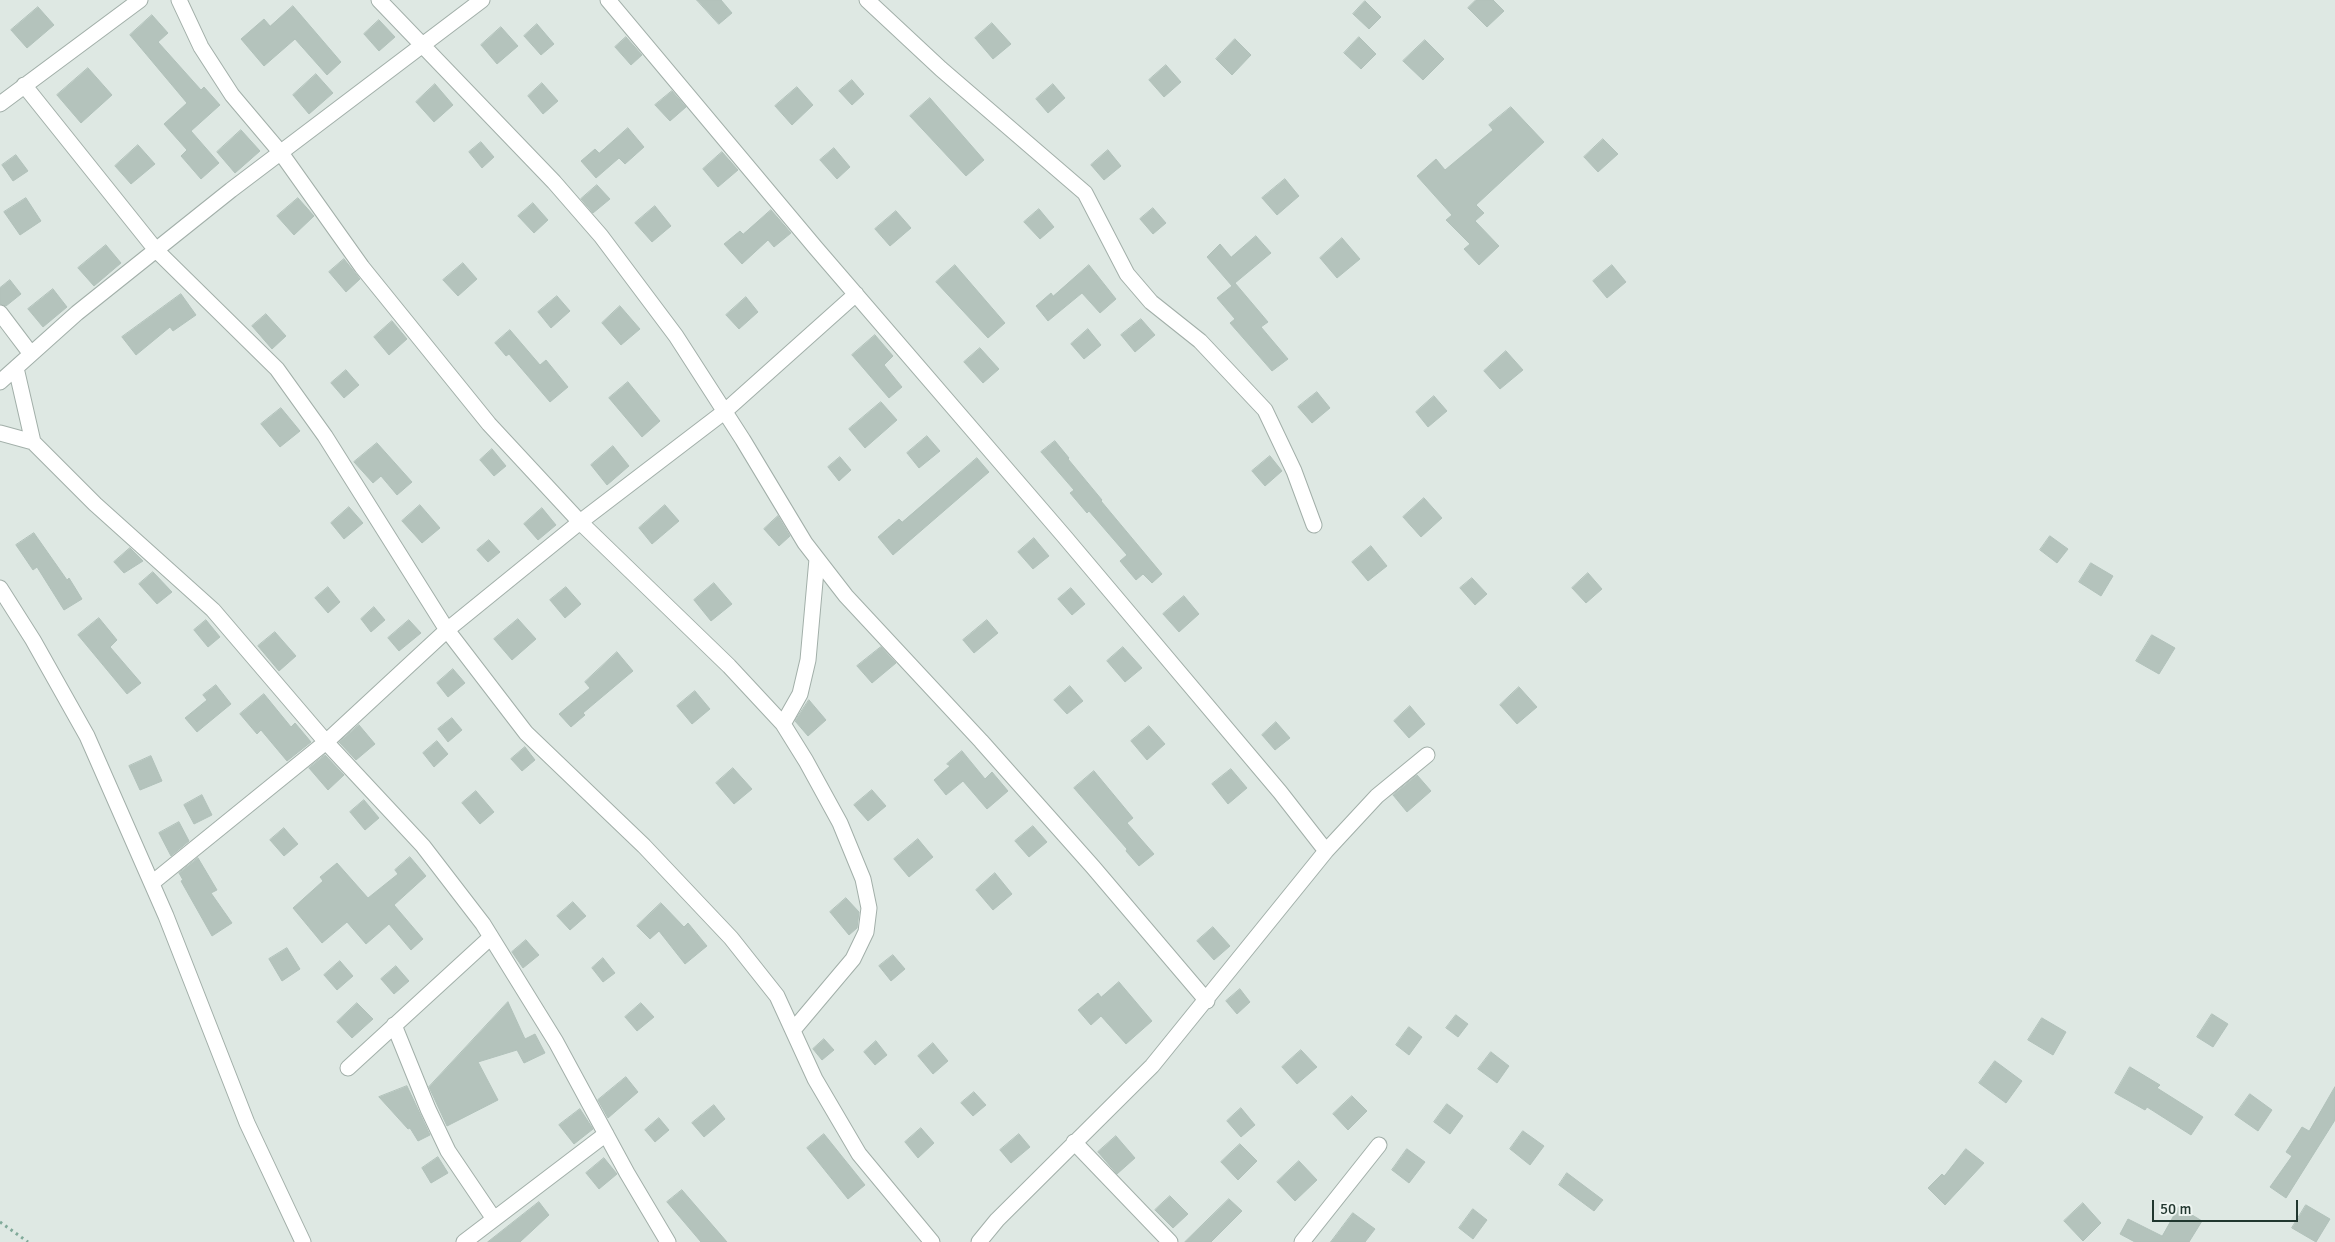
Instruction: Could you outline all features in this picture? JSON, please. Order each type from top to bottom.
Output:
[{"type":"street","points":[[0,104],[140,0]]},
{"type":"street","points":[[179,0],[201,47],[232,95],[280,153],[362,267],[489,424],[580,522],[729,666],[783,724],[840,823],[864,879],[870,908],[866,932],[853,959],[794,1029]]},
{"type":"street","points":[[379,0],[554,182],[601,236],[676,336],[805,543],[846,596],[981,741],[1086,859],[1207,1000]]},
{"type":"street","points":[[0,382],[76,313],[280,153],[424,46],[482,0]]},
{"type":"street","points":[[608,0],[856,294],[1077,550],[1280,792],[1326,851]]},
{"type":"street","points":[[867,0],[941,69],[1085,193],[1127,274],[1151,302],[1200,341],[1265,410],[1294,471],[1314,525]]},
{"type":"street","points":[[24,85],[156,250],[276,368],[325,436],[447,630],[526,732],[644,846],[731,938],[777,996],[794,1029],[815,1079],[859,1154],[932,1242]]},
{"type":"street","points":[[152,884],[326,742],[447,630],[580,522],[724,412],[856,294]]},
{"type":"street","points":[[0,314],[31,354]]},
{"type":"street","points":[[16,368],[33,442]]},
{"type":"street","points":[[0,433],[33,442],[95,504],[213,610],[326,742],[422,846],[491,937],[556,1042],[668,1242]]},
{"type":"street","points":[[783,724],[800,694],[808,660],[817,559]]},
{"type":"street","points":[[0,588],[33,640],[88,736],[152,884],[248,1123],[303,1242]]},
{"type":"street","points":[[978,1242],[997,1220],[1074,1142],[1152,1066],[1326,851],[1377,796],[1427,755]]},
{"type":"street","points":[[348,1068],[491,937]]},
{"type":"street","points":[[394,1026],[428,1109],[448,1151],[494,1219]]},
{"type":"street","points":[[464,1242],[606,1134]]},
{"type":"street","points":[[1074,1142],[1170,1242]]},
{"type":"street","points":[[1302,1242],[1379,1145]]},
{"type":"path","points":[[0,1222],[28,1242]]},
{"type":"building","points":[[697,0],[721,0],[732,13],[719,24]]},
{"type":"building","points":[[1476,0],[1493,0],[1504,11],[1487,27],[1468,8]]},
{"type":"building","points":[[1365,1],[1381,17],[1369,29],[1353,14]]},
{"type":"building","points":[[293,6],[341,62],[327,75],[295,39],[264,66],[241,39],[264,19],[270,26]]},
{"type":"building","points":[[38,7],[54,25],[27,48],[11,30]]},
{"type":"building","points":[[152,15],[168,33],[158,42],[201,90],[204,87],[220,105],[191,131],[219,163],[201,179],[181,156],[187,150],[164,124],[187,103],[130,35]]},
{"type":"building","points":[[379,20],[395,37],[379,51],[364,34]]},
{"type":"building","points":[[992,23],[1011,44],[993,59],[975,38]]},
{"type":"building","points":[[537,24],[554,44],[541,55],[524,36]]},
{"type":"building","points":[[501,27],[518,46],[497,64],[481,45]]},
{"type":"building","points":[[626,37],[642,55],[631,65],[615,47]]},
{"type":"building","points":[[1359,37],[1376,54],[1361,69],[1344,53]]},
{"type":"building","points":[[1235,39],[1251,55],[1232,75],[1216,59]]},
{"type":"building","points":[[1425,40],[1444,59],[1423,80],[1403,61]]},
{"type":"building","points":[[1166,65],[1181,82],[1164,97],[1149,80]]},
{"type":"building","points":[[88,68],[112,95],[81,123],[57,95]]},
{"type":"building","points":[[316,74],[333,93],[309,114],[293,95]]},
{"type":"building","points":[[852,80],[864,94],[852,105],[839,91]]},
{"type":"building","points":[[542,83],[558,101],[543,114],[528,96]]},
{"type":"building","points":[[435,84],[453,105],[434,122],[416,102]]},
{"type":"building","points":[[1053,84],[1065,98],[1048,113],[1036,99]]},
{"type":"building","points":[[797,87],[813,105],[792,125],[775,106]]},
{"type":"building","points":[[672,91],[686,107],[670,121],[655,105]]},
{"type":"building","points":[[930,98],[984,160],[966,176],[910,116]]},
{"type":"building","points":[[1511,107],[1544,142],[1476,205],[1484,213],[1475,221],[1499,246],[1479,265],[1464,249],[1470,244],[1446,220],[1452,215],[1417,176],[1436,159],[1445,170],[1493,130],[1489,125]]},
{"type":"building","points":[[628,128],[644,147],[625,164],[619,158],[596,178],[581,161],[595,149],[599,153]]},
{"type":"building","points":[[241,130],[260,151],[235,173],[217,152]]},
{"type":"building","points":[[1603,139],[1618,154],[1598,172],[1584,157]]},
{"type":"building","points":[[481,142],[494,157],[482,168],[469,152]]},
{"type":"building","points":[[138,145],[155,164],[131,184],[115,166]]},
{"type":"building","points":[[834,148],[850,167],[837,179],[820,160]]},
{"type":"building","points":[[1108,150],[1121,166],[1104,180],[1091,165]]},
{"type":"building","points":[[722,152],[738,170],[718,187],[703,169]]},
{"type":"building","points":[[16,155],[28,171],[13,181],[2,165]]},
{"type":"building","points":[[1285,179],[1299,196],[1277,215],[1262,198]]},
{"type":"building","points":[[597,185],[610,199],[593,213],[581,199]]},
{"type":"building","points":[[26,198],[41,221],[20,235],[4,212]]},
{"type":"building","points":[[298,198],[314,216],[294,235],[277,216]]},
{"type":"building","points":[[533,203],[548,220],[534,233],[518,216]]},
{"type":"building","points":[[655,206],[671,226],[652,242],[635,223]]},
{"type":"building","points":[[1153,208],[1166,223],[1153,234],[1140,219]]},
{"type":"building","points":[[1039,209],[1054,227],[1040,239],[1024,222]]},
{"type":"building","points":[[771,210],[791,233],[774,247],[768,240],[742,264],[724,244],[740,231],[743,234]]},
{"type":"building","points":[[896,211],[911,228],[890,246],[875,229]]},
{"type":"building","points":[[1256,236],[1271,253],[1235,283],[1268,322],[1261,327],[1288,359],[1272,371],[1230,323],[1235,319],[1217,298],[1232,286],[1207,257],[1220,244],[1231,257]]},
{"type":"building","points":[[1342,238],[1360,259],[1337,278],[1320,258]]},
{"type":"building","points":[[106,245],[121,263],[94,286],[78,268]]},
{"type":"building","points":[[344,259],[360,279],[346,292],[329,272]]},
{"type":"building","points":[[463,263],[477,279],[458,296],[443,280]]},
{"type":"building","points":[[955,265],[1005,323],[988,338],[936,282]]},
{"type":"building","points":[[1089,265],[1116,299],[1100,313],[1082,293],[1048,321],[1036,306],[1051,293],[1053,296]]},
{"type":"building","points":[[1612,265],[1626,282],[1607,298],[1593,281]]},
{"type":"building","points":[[10,280],[21,294],[6,306],[0,304],[0,288]]},
{"type":"building","points":[[53,289],[67,307],[43,327],[28,309]]},
{"type":"building","points":[[181,294],[196,315],[173,331],[170,327],[136,355],[122,337]]},
{"type":"building","points":[[557,296],[570,311],[551,328],[538,312]]},
{"type":"building","points":[[746,297],[758,312],[739,329],[726,315]]},
{"type":"building","points":[[620,306],[640,329],[621,345],[602,323]]},
{"type":"building","points":[[266,314],[286,336],[272,349],[252,326]]},
{"type":"building","points":[[1141,319],[1155,335],[1135,352],[1121,335]]},
{"type":"building","points":[[392,321],[407,339],[389,355],[374,337]]},
{"type":"building","points":[[1088,329],[1101,345],[1084,359],[1071,344]]},
{"type":"building","points":[[510,330],[540,365],[546,360],[568,387],[550,402],[509,354],[506,356],[495,343]]},
{"type":"building","points":[[875,335],[893,356],[884,365],[902,387],[889,398],[852,355]]},
{"type":"building","points":[[980,348],[999,369],[983,383],[964,362]]},
{"type":"building","points":[[1506,351],[1523,370],[1500,389],[1484,371]]},
{"type":"building","points":[[346,370],[359,385],[344,398],[331,383]]},
{"type":"building","points":[[628,382],[660,421],[642,437],[609,398]]},
{"type":"building","points":[[1317,392],[1330,408],[1312,423],[1298,407]]},
{"type":"building","points":[[1434,396],[1447,411],[1428,427],[1416,412]]},
{"type":"building","points":[[881,402],[897,420],[865,448],[849,429]]},
{"type":"building","points":[[281,408],[300,431],[280,447],[261,424]]},
{"type":"building","points":[[927,436],[940,451],[919,468],[907,453]]},
{"type":"building","points":[[1055,441],[1101,501],[1162,574],[1152,583],[1143,574],[1136,580],[1120,561],[1127,555],[1089,511],[1087,513],[1070,493],[1074,490],[1041,452]]},
{"type":"building","points":[[377,443],[412,482],[397,495],[381,476],[373,483],[354,462]]},
{"type":"building","points":[[613,446],[629,466],[607,485],[591,465]]},
{"type":"building","points":[[492,449],[506,466],[494,476],[480,460]]},
{"type":"building","points":[[1270,456],[1282,471],[1265,486],[1252,471]]},
{"type":"building","points":[[840,457],[851,470],[839,481],[828,467]]},
{"type":"building","points":[[977,458],[989,472],[893,555],[878,537],[899,519],[902,522]]},
{"type":"building","points":[[1424,498],[1442,518],[1421,537],[1403,517]]},
{"type":"building","points":[[420,505],[440,528],[422,543],[402,521]]},
{"type":"building","points":[[665,505],[679,521],[652,544],[639,528]]},
{"type":"building","points":[[349,507],[363,523],[344,539],[331,523]]},
{"type":"building","points":[[542,508],[556,525],[538,540],[524,524]]},
{"type":"building","points":[[778,516],[790,536],[779,546],[764,529]]},
{"type":"building","points":[[34,533],[67,580],[69,578],[82,599],[64,610],[37,567],[33,570],[16,545]]},
{"type":"building","points":[[2050,536],[2068,549],[2057,563],[2040,550]]},
{"type":"building","points":[[1034,538],[1049,556],[1033,569],[1018,552]]},
{"type":"building","points":[[489,540],[500,552],[488,562],[477,550]]},
{"type":"building","points":[[1371,546],[1387,566],[1368,581],[1352,562]]},
{"type":"building","points":[[130,548],[143,561],[124,573],[114,562]]},
{"type":"building","points":[[2091,563],[2113,576],[2101,596],[2079,582]]},
{"type":"building","points":[[153,572],[172,592],[157,604],[139,584]]},
{"type":"building","points":[[1588,573],[1602,589],[1586,603],[1572,588]]},
{"type":"building","points":[[1472,578],[1487,594],[1475,605],[1460,588]]},
{"type":"building","points":[[714,583],[732,604],[711,621],[694,600]]},
{"type":"building","points":[[328,587],[340,602],[328,613],[315,598]]},
{"type":"building","points":[[566,587],[581,604],[565,618],[550,600]]},
{"type":"building","points":[[1071,588],[1085,604],[1072,615],[1058,599]]},
{"type":"building","points":[[1184,596],[1199,614],[1179,632],[1163,614]]},
{"type":"building","points":[[374,607],[385,620],[371,632],[361,619]]},
{"type":"building","points":[[99,618],[117,640],[110,647],[141,683],[127,694],[78,635]]},
{"type":"building","points":[[518,619],[536,639],[512,660],[494,639]]},
{"type":"building","points":[[206,620],[220,637],[208,647],[194,630]]},
{"type":"building","points":[[409,620],[421,633],[399,651],[388,638]]},
{"type":"building","points":[[987,620],[998,633],[974,653],[963,640]]},
{"type":"building","points":[[275,632],[296,656],[279,671],[258,646]]},
{"type":"building","points":[[2152,635],[2175,648],[2159,674],[2136,661]]},
{"type":"building","points":[[881,647],[896,663],[872,683],[857,666]]},
{"type":"building","points":[[1123,647],[1142,668],[1125,682],[1107,661]]},
{"type":"building","points":[[617,652],[633,671],[583,713],[585,715],[571,727],[559,714],[590,688],[585,682]]},
{"type":"building","points":[[453,669],[465,683],[448,697],[437,683]]},
{"type":"building","points":[[216,685],[231,704],[197,732],[185,718],[207,700],[203,695]]},
{"type":"building","points":[[1070,686],[1083,701],[1067,714],[1054,700]]},
{"type":"building","points":[[1519,687],[1537,707],[1517,724],[1500,705]]},
{"type":"building","points":[[695,691],[710,709],[692,724],[677,706]]},
{"type":"building","points":[[264,694],[291,727],[295,723],[311,742],[287,761],[261,730],[257,734],[240,714]]},
{"type":"building","points":[[809,700],[826,720],[808,736],[795,721]]},
{"type":"building","points":[[1410,706],[1425,724],[1409,738],[1394,721]]},
{"type":"building","points":[[452,718],[462,730],[448,742],[438,729]]},
{"type":"building","points":[[1276,722],[1290,738],[1275,750],[1262,735]]},
{"type":"building","points":[[359,725],[375,744],[356,760],[339,742]]},
{"type":"building","points":[[1149,726],[1165,744],[1147,760],[1131,741]]},
{"type":"building","points":[[437,741],[448,754],[434,767],[423,753]]},
{"type":"building","points":[[525,747],[535,760],[522,771],[511,759]]},
{"type":"building","points":[[962,751],[985,779],[992,772],[1008,791],[987,809],[963,781],[946,795],[934,780],[950,766],[947,764]]},
{"type":"building","points":[[325,755],[344,775],[328,790],[309,768]]},
{"type":"building","points":[[151,756],[162,781],[140,790],[129,766]]},
{"type":"building","points":[[733,768],[752,789],[734,804],[716,783]]},
{"type":"building","points":[[1231,769],[1247,788],[1228,804],[1212,784]]},
{"type":"building","points":[[1094,771],[1133,818],[1127,823],[1154,854],[1139,866],[1126,851],[1127,849],[1074,788]]},
{"type":"building","points":[[1417,775],[1431,791],[1407,812],[1393,795]]},
{"type":"building","points":[[872,790],[886,806],[868,821],[854,805]]},
{"type":"building","points":[[476,791],[494,812],[480,824],[462,803]]},
{"type":"building","points":[[202,795],[212,815],[194,824],[184,805]]},
{"type":"building","points":[[364,800],[379,818],[365,830],[350,812]]},
{"type":"building","points":[[179,822],[189,841],[171,856],[159,833]]},
{"type":"building","points":[[1033,826],[1047,842],[1029,857],[1015,841]]},
{"type":"building","points":[[284,828],[298,844],[284,856],[270,840]]},
{"type":"building","points":[[918,839],[933,857],[909,877],[894,859]]},
{"type":"building","points":[[410,857],[426,876],[394,905],[423,939],[411,950],[389,924],[366,944],[347,922],[322,943],[293,908],[323,881],[320,877],[337,863],[368,898],[398,874],[395,870]]},
{"type":"building","points":[[198,858],[217,890],[211,893],[232,923],[212,936],[181,881],[183,880],[179,873]]},
{"type":"building","points":[[995,873],[1012,894],[993,910],[976,890]]},
{"type":"building","points":[[846,898],[859,912],[857,928],[849,935],[830,912]]},
{"type":"building","points":[[573,902],[586,916],[570,930],[557,916]]},
{"type":"building","points":[[661,903],[684,927],[688,923],[707,946],[685,964],[659,931],[650,939],[637,926]]},
{"type":"building","points":[[1213,927],[1230,946],[1214,960],[1197,941]]},
{"type":"building","points":[[526,940],[539,955],[523,968],[512,952]]},
{"type":"building","points":[[287,948],[300,969],[282,981],[269,959]]},
{"type":"building","points":[[893,955],[905,969],[891,981],[879,966]]},
{"type":"building","points":[[603,958],[615,973],[603,982],[592,968]]},
{"type":"building","points":[[340,961],[353,976],[337,990],[324,975]]},
{"type":"building","points":[[396,966],[409,981],[394,994],[381,979]]},
{"type":"building","points":[[1119,982],[1152,1021],[1126,1044],[1101,1016],[1091,1025],[1078,1010],[1098,993],[1101,997]]},
{"type":"building","points":[[1240,989],[1250,1002],[1237,1014],[1226,1001]]},
{"type":"building","points":[[508,1002],[525,1039],[535,1034],[545,1053],[524,1063],[517,1050],[478,1062],[498,1100],[447,1126],[429,1087]]},
{"type":"building","points":[[357,1003],[373,1019],[352,1038],[337,1022]]},
{"type":"building","points":[[641,1003],[654,1017],[637,1031],[625,1017]]},
{"type":"building","points":[[2212,1014],[2228,1024],[2213,1047],[2197,1037]]},
{"type":"building","points":[[1456,1015],[1468,1024],[1458,1037],[1446,1028]]},
{"type":"building","points":[[2042,1018],[2066,1032],[2053,1055],[2028,1040]]},
{"type":"building","points":[[1409,1027],[1422,1037],[1409,1055],[1396,1045]]},
{"type":"building","points":[[824,1039],[834,1050],[822,1060],[813,1049]]},
{"type":"building","points":[[876,1041],[887,1055],[875,1065],[864,1052]]},
{"type":"building","points":[[933,1043],[948,1061],[933,1074],[918,1056]]},
{"type":"building","points":[[1301,1050],[1317,1067],[1297,1084],[1282,1067]]},
{"type":"building","points":[[1491,1052],[1509,1066],[1497,1083],[1478,1069]]},
{"type":"building","points":[[1995,1061],[2022,1081],[2006,1103],[1979,1083]]},
{"type":"building","points":[[2130,1067],[2160,1085],[2157,1088],[2203,1117],[2191,1135],[2147,1107],[2145,1110],[2115,1093]]},
{"type":"building","points":[[626,1077],[638,1092],[608,1118],[598,1100]]},
{"type":"building","points":[[407,1086],[430,1135],[418,1141],[410,1128],[408,1129],[379,1097]]},
{"type":"building","points":[[2335,1087],[2335,1120],[2286,1198],[2270,1187],[2292,1156],[2286,1152],[2302,1127],[2309,1131]]},
{"type":"building","points":[[974,1092],[986,1105],[973,1116],[961,1103]]},
{"type":"building","points":[[2250,1094],[2272,1110],[2258,1131],[2235,1115]]},
{"type":"building","points":[[1352,1096],[1367,1111],[1348,1130],[1333,1114]]},
{"type":"building","points":[[1447,1104],[1463,1116],[1450,1134],[1434,1122]]},
{"type":"building","points":[[714,1105],[725,1119],[704,1137],[692,1123]]},
{"type":"building","points":[[1241,1108],[1255,1125],[1241,1137],[1227,1121]]},
{"type":"building","points":[[580,1109],[593,1129],[574,1144],[559,1125]]},
{"type":"building","points":[[659,1118],[669,1130],[655,1142],[645,1130]]},
{"type":"building","points":[[921,1128],[934,1143],[918,1158],[905,1142]]},
{"type":"building","points":[[1523,1131],[1544,1146],[1530,1165],[1510,1149]]},
{"type":"building","points":[[824,1134],[865,1185],[848,1199],[807,1148]]},
{"type":"building","points":[[1019,1134],[1030,1147],[1011,1163],[1000,1150]]},
{"type":"building","points":[[1116,1136],[1135,1158],[1117,1174],[1098,1152]]},
{"type":"building","points":[[1240,1144],[1257,1161],[1238,1180],[1221,1162]]},
{"type":"building","points":[[1407,1149],[1425,1162],[1409,1183],[1392,1170]]},
{"type":"building","points":[[1966,1149],[1984,1163],[1945,1205],[1928,1188],[1942,1174],[1944,1176]]},
{"type":"building","points":[[438,1157],[448,1173],[431,1183],[422,1168]]},
{"type":"building","points":[[604,1158],[617,1174],[599,1189],[586,1173]]},
{"type":"building","points":[[1299,1161],[1317,1180],[1295,1201],[1277,1182]]},
{"type":"building","points":[[1567,1173],[1603,1200],[1594,1211],[1559,1185]]},
{"type":"building","points":[[682,1190],[727,1242],[701,1242],[667,1202]]},
{"type":"building","points":[[1170,1196],[1188,1214],[1173,1228],[1155,1210]]},
{"type":"building","points":[[1229,1199],[1242,1211],[1211,1242],[1185,1242]]},
{"type":"building","points":[[539,1202],[549,1215],[520,1242],[488,1242]]},
{"type":"building","points":[[2083,1203],[2101,1223],[2083,1241],[2064,1221]]},
{"type":"building","points":[[2306,1205],[2330,1219],[2316,1242],[2292,1228]]},
{"type":"building","points":[[2179,1207],[2202,1221],[2189,1242],[2135,1242],[2120,1234],[2128,1219],[2162,1236]]},
{"type":"building","points":[[1473,1209],[1487,1220],[1473,1239],[1459,1228]]},
{"type":"building","points":[[1353,1213],[1375,1229],[1365,1242],[1331,1242]]}]
